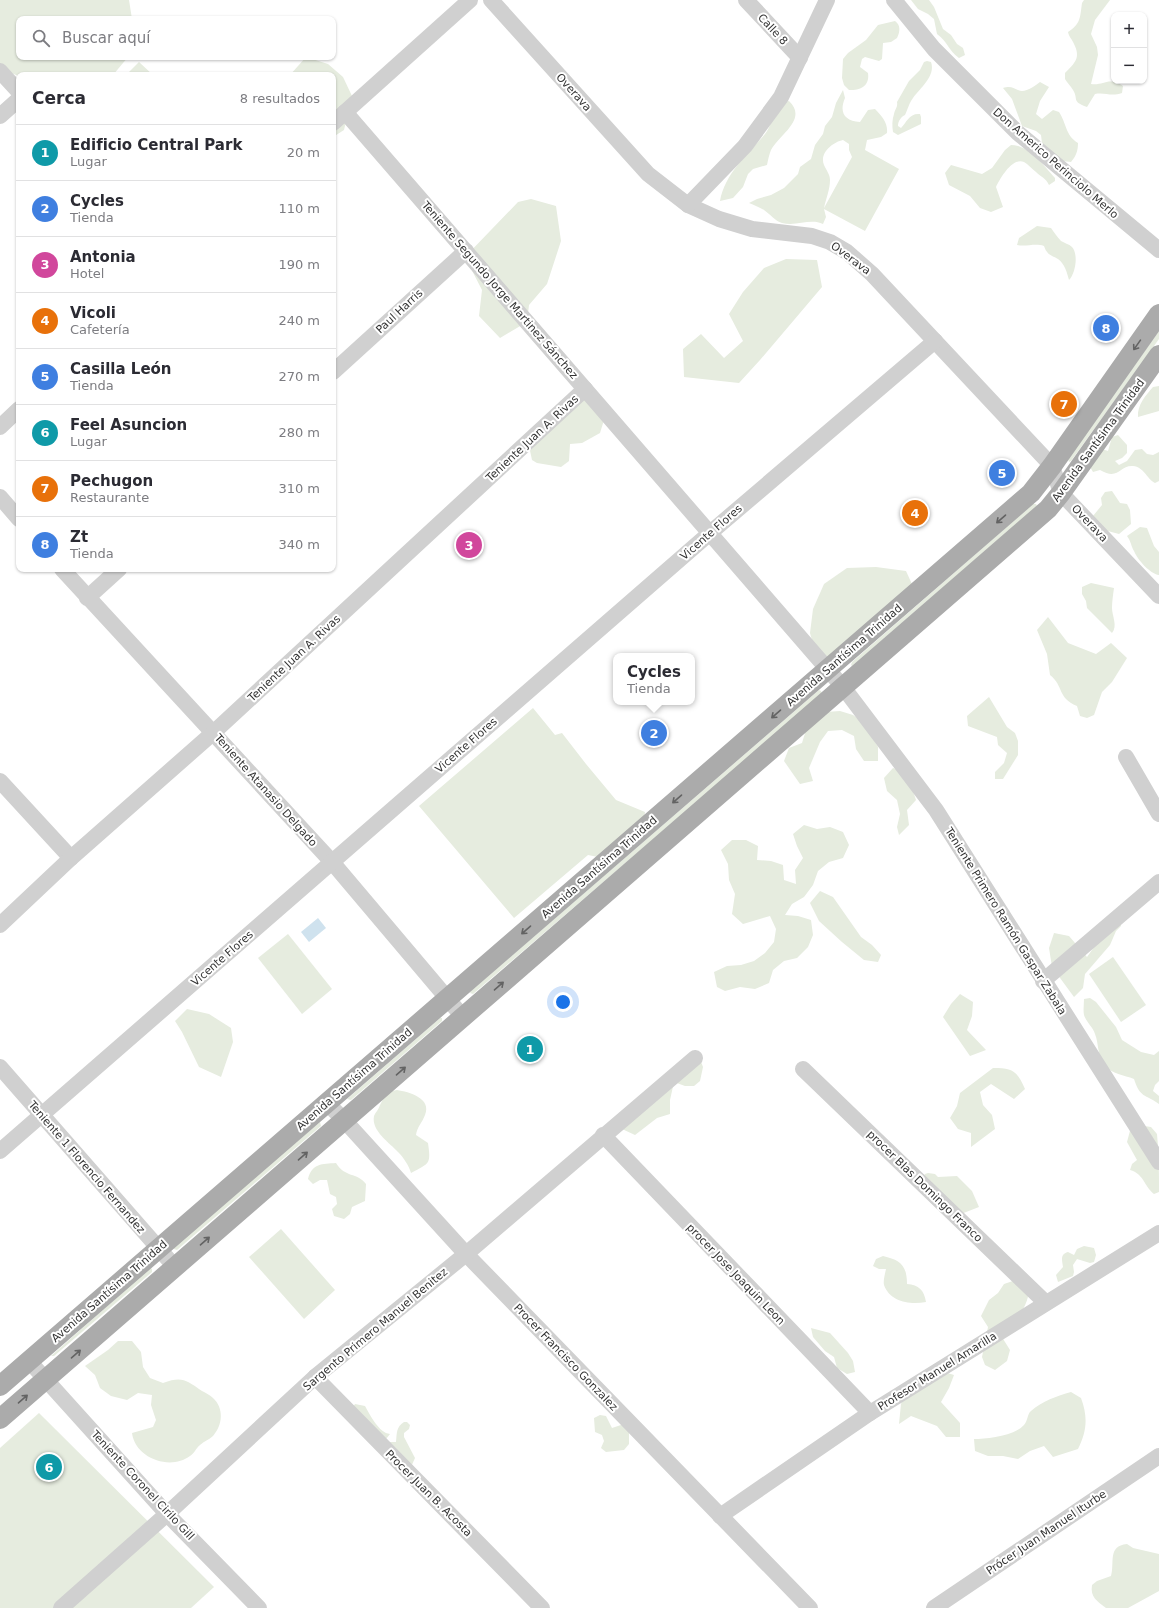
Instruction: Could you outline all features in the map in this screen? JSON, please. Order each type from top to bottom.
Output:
[{"type":"main road","name":"Avenida Santísima Trinidad","points":[[0,1386],[1030,493],[1052,466],[1159,314]]},
{"type":"main road","name":"Avenida Santísima Trinidad","points":[[0,1420],[1048,508],[1061,493],[1159,355]]},
{"type":"street","points":[[336,120],[470,0]]},
{"type":"street","name":"Overava","points":[[490,0],[648,174],[688,205],[719,219],[752,228],[812,236],[830,242],[847,252],[872,274],[1052,466],[1061,493],[1159,596]]},
{"type":"street","name":"Calle 8","points":[[746,0],[800,58]]},
{"type":"street","points":[[688,205],[745,146],[781,97],[827,0]]},
{"type":"street","name":"Don Americo Perinciolo Merlo","points":[[894,0],[934,49],[1018,133],[1159,250]]},
{"type":"street","points":[[0,71],[16,89]]},
{"type":"street","points":[[0,116],[16,102]]},
{"type":"street","name":"Teniente Segundo Jorge Martinez Sánchez","points":[[345,112],[843,687]]},
{"type":"street","name":"Paul Harris","points":[[336,369],[466,251]]},
{"type":"street","name":"Vicente Flores","points":[[0,1151],[710,532],[935,341]]},
{"type":"street","name":"Teniente Juan A. Rivas","points":[[0,925],[71,858],[214,732],[585,389]]},
{"type":"street","points":[[0,427],[16,412]]},
{"type":"street","points":[[0,497],[16,516]]},
{"type":"street","name":"Teniente Atanasio Delgado","points":[[65,572],[87,598],[214,732],[332,862],[463,1017]]},
{"type":"street","points":[[87,598],[116,572]]},
{"type":"street","name":"Teniente Primero Ramón Gaspar Zabala","points":[[843,687],[936,810],[1159,1162]]},
{"type":"street","points":[[1126,757],[1159,814]]},
{"type":"street","points":[[0,781],[71,858]]},
{"type":"street","points":[[1043,980],[1159,882]]},
{"type":"street","name":"Sargento Primero Manuel Benitez","points":[[61,1608],[167,1514],[315,1377],[466,1254],[603,1135],[695,1058]]},
{"type":"street","name":"Teniente 1 Florencio Fernandez","points":[[0,1066],[175,1267]]},
{"type":"street","name":"procer Blas Domingo Franco","points":[[803,1069],[1046,1303]]},
{"type":"street","name":"Procer Francisco Gonzalez","points":[[326,1103],[344,1120],[466,1254],[810,1608]]},
{"type":"street","name":"procer Jose Joaquin Leon","points":[[603,1135],[870,1413]]},
{"type":"street","name":"Profesor Manuel Amarilla","points":[[720,1516],[870,1413],[1159,1233]]},
{"type":"street","name":"Teniente Coronel Cirilo Gill","points":[[29,1361],[167,1514],[259,1608]]},
{"type":"street","name":"Procer Juan B. Acosta","points":[[315,1377],[542,1608]]},
{"type":"street","name":"Prócer Juan Manuel Iturbe","points":[[934,1608],[1159,1456]]},
{"type":"shaded area","points":[[0,0],[129,0],[132,16],[16,16],[16,60],[126,60],[116,72],[16,72],[16,75],[0,69]]},
{"type":"shaded area","points":[[911,0],[929,0],[934,7],[943,29],[951,35],[957,44],[963,48],[965,55],[959,58],[955,55],[944,40],[937,34],[934,19],[918,9]]},
{"type":"shaded area","points":[[1084,0],[1110,0],[1095,20],[1091,34],[1097,47],[1098,55],[1091,84],[1111,82],[1111,84],[1120,84],[1123,86],[1122,93],[1115,95],[1095,94],[1087,107],[1077,102],[1075,93],[1065,79],[1065,73],[1077,57],[1076,49],[1068,32],[1078,23]]},
{"type":"shaded area","points":[[895,21],[898,24],[899,29],[897,38],[891,42],[883,43],[882,59],[879,61],[865,57],[862,59],[860,67],[868,73],[866,84],[857,90],[849,90],[844,85],[842,78],[843,59],[848,53],[866,40],[878,25]]},
{"type":"shaded area","points":[[303,60],[315,60],[328,64],[343,77],[352,96],[344,130],[336,135],[336,72],[293,72]]},
{"type":"shaded area","points":[[139,62],[150,72],[129,72]]},
{"type":"shaded area","points":[[924,62],[931,62],[932,67],[929,77],[912,100],[905,115],[899,121],[898,126],[901,128],[911,116],[916,114],[920,114],[921,124],[898,135],[893,132],[892,125],[897,102],[909,81],[920,70]]},
{"type":"shaded area","points":[[1040,82],[1049,87],[1040,101],[1036,114],[1042,119],[1053,110],[1059,112],[1062,116],[1068,133],[1078,143],[1078,148],[1071,162],[1062,161],[1042,143],[1041,135],[1036,131],[1022,126],[1012,99],[1003,88],[1009,87],[1024,91],[1032,88]]},
{"type":"shaded area","points":[[843,90],[845,98],[843,103],[843,111],[844,115],[850,120],[860,122],[868,110],[875,109],[878,112],[885,123],[887,133],[881,137],[867,140],[865,150],[899,169],[865,231],[824,209],[826,217],[823,224],[813,222],[787,224],[779,222],[764,210],[749,203],[771,195],[784,188],[798,174],[800,167],[811,159],[815,145],[823,134],[825,126],[832,117],[836,103]],"holes":[[[843,140],[849,144],[849,150],[852,157],[824,208],[829,190],[830,178],[824,165],[823,156],[831,146],[839,141]]]},
{"type":"shaded area","points":[[789,101],[794,108],[794,120],[771,150],[767,165],[753,169],[748,174],[743,187],[733,198],[720,201],[727,182],[738,164],[765,134],[779,106]]},
{"type":"shaded area","points":[[1011,145],[1024,148],[1030,152],[1055,178],[1055,181],[1049,185],[1045,179],[1026,163],[1020,161],[1015,163],[1007,170],[996,187],[1003,207],[991,212],[980,208],[970,196],[949,185],[945,173],[951,165],[982,174],[992,168],[1005,150]]},
{"type":"shaded area","points":[[531,199],[556,206],[561,241],[547,284],[529,305],[527,322],[500,338],[479,316],[482,290],[465,257],[518,202]]},
{"type":"shaded area","points":[[1037,226],[1051,228],[1061,241],[1071,246],[1074,250],[1076,259],[1073,273],[1069,280],[1062,263],[1058,259],[1051,256],[1044,246],[1017,245],[1019,238]]},
{"type":"shaded area","points":[[786,259],[817,260],[822,287],[760,360],[739,383],[684,377],[683,349],[701,334],[724,358],[743,341],[729,314],[743,292],[764,268]]},
{"type":"shaded area","points":[[1159,331],[1159,339],[1069,462],[1068,459]]},
{"type":"shaded area","points":[[1159,386],[1159,411],[1138,417],[1140,404],[1153,387]]},
{"type":"shaded area","points":[[583,394],[604,420],[600,433],[582,443],[570,444],[569,461],[561,467],[537,463],[532,460],[528,441]]},
{"type":"shaded area","points":[[1118,435],[1127,445],[1127,453],[1122,458],[1115,461],[1119,465],[1127,461],[1135,450],[1142,449],[1147,454],[1153,455],[1159,452],[1159,481],[1155,483],[1140,468],[1133,466],[1128,466],[1111,474],[1100,470],[1093,472],[1090,467],[1102,449],[1108,451],[1112,437]]},
{"type":"shaded area","points":[[1112,491],[1120,503],[1127,504],[1130,510],[1131,524],[1119,534],[1104,530],[1093,516],[1102,505],[1101,498],[1105,492]]},
{"type":"shaded area","points":[[1033,504],[1036,504],[1037,506],[852,666],[851,665],[852,662]]},
{"type":"shaded area","points":[[1140,527],[1147,528],[1154,546],[1159,552],[1159,575],[1152,572],[1141,562],[1127,536]]},
{"type":"shaded area","points":[[876,567],[906,571],[916,593],[838,662],[815,651],[810,633],[813,609],[824,584],[847,568]]},
{"type":"shaded area","points":[[1091,583],[1114,588],[1112,608],[1115,627],[1112,633],[1087,608],[1086,601],[1082,594],[1082,587]]},
{"type":"shaded area","points":[[1048,617],[1068,643],[1096,654],[1111,643],[1127,658],[1112,682],[1102,692],[1094,715],[1087,718],[1080,716],[1077,706],[1063,696],[1057,683],[1050,675],[1047,654],[1037,630]]},
{"type":"shaded area","points":[[819,690],[822,694],[473,994],[470,993],[471,991]]},
{"type":"shaded area","points":[[989,697],[1007,727],[1015,733],[1018,741],[1018,755],[1003,779],[995,779],[995,772],[1004,763],[1007,753],[998,745],[997,737],[968,726],[967,716]]},
{"type":"shaded area","points":[[533,708],[555,735],[562,733],[616,800],[645,812],[642,835],[603,858],[588,855],[514,918],[419,806]]},
{"type":"shaded area","points":[[840,711],[853,715],[864,723],[878,747],[878,761],[864,761],[856,749],[854,736],[842,730],[828,731],[820,742],[809,768],[813,781],[800,784],[784,761],[789,748],[802,743],[806,730],[826,712]]},
{"type":"shaded area","points":[[893,768],[907,773],[916,800],[907,810],[909,825],[899,835],[897,827],[900,814],[897,800],[887,791],[884,778]]},
{"type":"shaded area","points":[[804,825],[817,829],[830,827],[843,832],[849,845],[843,858],[829,862],[818,871],[813,885],[804,897],[792,904],[785,915],[798,916],[811,920],[813,935],[808,947],[797,958],[784,961],[773,970],[769,983],[755,989],[740,987],[725,991],[717,987],[714,972],[727,966],[741,965],[754,961],[765,953],[774,942],[776,929],[770,916],[743,924],[732,914],[735,894],[729,880],[728,864],[721,850],[732,840],[746,840],[758,846],[757,860],[771,861],[783,865],[784,880],[796,884],[795,870],[803,858],[793,834]]},
{"type":"shaded area","points":[[820,891],[833,897],[861,937],[872,945],[881,955],[878,962],[864,960],[819,921],[810,903]]},
{"type":"shaded area","points":[[1121,918],[1121,926],[1116,931],[1110,945],[1085,974],[1083,988],[1074,997],[1052,967],[1049,948],[1054,933],[1069,936],[1087,957],[1102,936]]},
{"type":"shaded area","points":[[288,934],[332,989],[302,1014],[258,958]]},
{"type":"shaded area","points":[[1113,957],[1146,1005],[1121,1022],[1089,974]]},
{"type":"shaded area","points":[[960,994],[973,1002],[972,1016],[967,1030],[986,1050],[970,1056],[943,1017],[951,1004]]},
{"type":"shaded area","points":[[1090,998],[1096,1002],[1116,1027],[1122,1040],[1141,1052],[1154,1055],[1159,1051],[1159,1081],[1155,1085],[1153,1091],[1159,1096],[1159,1104],[1138,1090],[1134,1079],[1111,1071],[1102,1062],[1094,1031],[1084,1015],[1084,999]]},
{"type":"shaded area","points":[[187,1009],[209,1014],[231,1028],[233,1042],[221,1077],[199,1067],[175,1021]]},
{"type":"shaded area","points":[[440,1018],[442,1018],[442,1021],[351,1100],[347,1099]]},
{"type":"shaded area","points":[[698,1054],[703,1067],[700,1081],[694,1086],[685,1086],[674,1082],[670,1100],[670,1114],[657,1118],[635,1135],[622,1129]]},
{"type":"shaded area","points":[[993,1068],[1005,1069],[1014,1072],[1017,1074],[1025,1089],[1014,1099],[991,1084],[980,1092],[983,1105],[992,1115],[995,1129],[971,1147],[971,1133],[958,1129],[950,1118],[957,1106],[960,1093]]},
{"type":"shaded area","points":[[397,1090],[413,1094],[418,1097],[425,1104],[426,1109],[425,1115],[416,1135],[428,1143],[429,1159],[426,1165],[411,1173],[404,1159],[375,1127],[374,1116],[386,1094]]},
{"type":"shaded area","points":[[320,1122],[321,1126],[177,1250],[174,1249],[174,1246]]},
{"type":"shaded area","points":[[1138,1125],[1151,1127],[1157,1134],[1159,1155],[1159,1192],[1154,1194],[1138,1174],[1130,1170],[1132,1164],[1137,1160],[1127,1142],[1131,1127]]},
{"type":"shaded area","points":[[336,1163],[343,1171],[359,1178],[366,1184],[365,1201],[352,1207],[350,1214],[344,1219],[334,1216],[332,1209],[337,1204],[336,1197],[330,1194],[327,1180],[320,1180],[313,1184],[308,1179],[312,1170],[318,1165]]},
{"type":"shaded area","points":[[928,1173],[935,1174],[938,1177],[957,1176],[972,1191],[979,1207],[961,1214],[923,1177]]},
{"type":"shaded area","points":[[281,1229],[335,1290],[304,1319],[249,1257]]},
{"type":"shaded area","points":[[1084,1246],[1094,1248],[1096,1255],[1094,1262],[1090,1263],[1077,1259],[1073,1265],[1073,1276],[1058,1282],[1056,1275],[1063,1267],[1062,1258],[1064,1254],[1068,1252],[1074,1255],[1077,1249]]},
{"type":"shaded area","points":[[883,1256],[894,1259],[901,1264],[906,1272],[907,1284],[918,1287],[924,1294],[926,1302],[914,1303],[901,1301],[896,1299],[887,1291],[884,1285],[886,1269],[879,1269],[873,1266],[876,1259]]},
{"type":"shaded area","points":[[150,1268],[152,1269],[152,1272],[54,1356],[51,1356]]},
{"type":"shaded area","points":[[1022,1278],[1030,1286],[1027,1301],[1017,1318],[1000,1334],[1010,1350],[1007,1361],[995,1370],[985,1365],[982,1357],[988,1327],[981,1316],[989,1300],[998,1293],[1004,1284]]},
{"type":"shaded area","points":[[811,1328],[830,1333],[848,1353],[853,1361],[855,1372],[847,1374],[837,1368],[834,1357],[825,1351],[813,1337]]},
{"type":"shaded area","points":[[118,1341],[132,1341],[141,1352],[143,1367],[150,1378],[163,1383],[175,1380],[184,1380],[209,1395],[217,1402],[221,1417],[219,1427],[210,1439],[197,1448],[190,1456],[182,1460],[164,1462],[155,1460],[146,1455],[135,1442],[132,1433],[153,1427],[156,1420],[151,1405],[152,1395],[138,1393],[127,1400],[111,1396],[100,1388],[95,1375],[85,1366]]},
{"type":"shaded area","points":[[941,1371],[954,1375],[941,1402],[960,1423],[960,1437],[946,1437],[937,1426],[911,1416],[899,1424],[901,1404],[906,1392]]},
{"type":"shaded area","points":[[1071,1392],[1081,1398],[1086,1418],[1085,1430],[1078,1449],[1053,1457],[1044,1446],[1030,1451],[1018,1459],[1003,1456],[988,1456],[975,1451],[974,1439],[993,1437],[1014,1432],[1024,1425],[1030,1412],[1035,1407],[1050,1399]]},
{"type":"shaded area","points":[[355,1404],[365,1406],[372,1419],[379,1427],[386,1433],[390,1434],[386,1439],[389,1442],[396,1442],[397,1430],[401,1424],[407,1422],[410,1425],[409,1429],[404,1433],[404,1437],[415,1458],[411,1467],[353,1407]]},
{"type":"shaded area","points":[[39,1413],[214,1587],[191,1608],[0,1608],[0,1448]]},
{"type":"shaded area","points":[[600,1415],[606,1416],[612,1428],[624,1424],[629,1429],[629,1444],[624,1450],[606,1452],[601,1448],[604,1441],[602,1435],[595,1432],[594,1418]]},
{"type":"shaded area","points":[[1127,1544],[1133,1548],[1159,1554],[1159,1591],[1128,1608],[1106,1608],[1093,1596],[1092,1585],[1097,1581],[1111,1576],[1114,1552],[1121,1545]]},
{"type":"water","points":[[318,918],[326,928],[309,942],[301,932]]},
{"type":"place","name":"Zt","points":[[1106,328]]},
{"type":"place","name":"Pechugon","points":[[1064,404]]},
{"type":"place","name":"Casilla León","points":[[1002,473]]},
{"type":"place","name":"Vicoli","points":[[915,513]]},
{"type":"place","name":"Antonia","points":[[469,545]]},
{"type":"place","name":"Cycles","points":[[654,733]]},
{"type":"place","name":"Edificio Central Park","points":[[530,1049]]},
{"type":"place","name":"Feel Asuncion","points":[[49,1467]]}]
